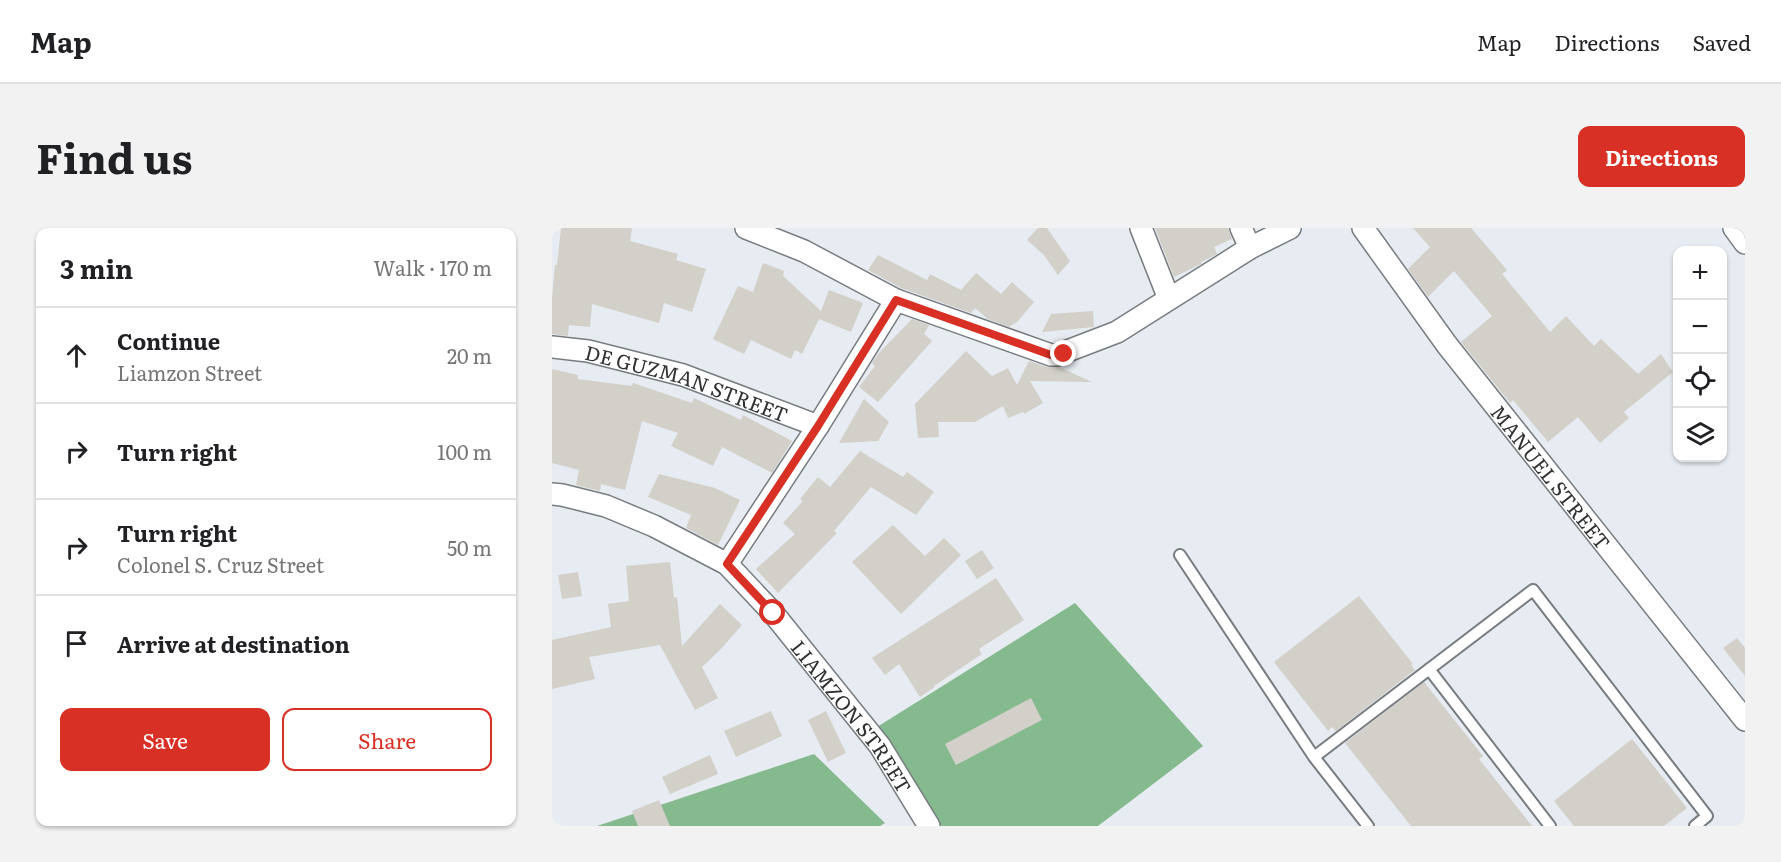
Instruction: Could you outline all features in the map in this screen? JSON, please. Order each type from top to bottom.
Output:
[{"type":"street","points":[[746,228],[804,251],[896,300],[1051,355],[1058,355],[1117,332],[1250,248],[1290,228]]},
{"type":"street","points":[[1141,228],[1169,299]]},
{"type":"street","points":[[1241,228],[1250,248]]},
{"type":"street","name":"MANUEL STREET","points":[[1363,228],[1447,345],[1745,720]]},
{"type":"street","points":[[1734,228],[1745,243]]},
{"type":"street","points":[[727,564],[818,426],[896,300]]},
{"type":"street","name":"DE GUZMAN STREET","points":[[552,347],[588,351],[683,375],[818,426]]},
{"type":"street","name":"LIAMZON STREET","points":[[552,494],[606,506],[654,526],[727,564],[773,613],[880,746],[930,826]]},
{"type":"lane","points":[[1180,555],[1314,757],[1368,826]]},
{"type":"lane","points":[[1314,757],[1533,590],[1707,816],[1695,826]]},
{"type":"lane","points":[[1429,669],[1550,826]]},
{"type":"green space","points":[[1075,603],[1203,746],[1098,826],[938,826],[877,727]]},
{"type":"green space","points":[[814,754],[885,823],[880,826],[597,826]]},
{"type":"building","points":[[561,228],[632,228],[630,241],[678,254],[676,260],[706,269],[692,312],[664,303],[659,323],[592,304],[590,327],[569,325],[568,336],[552,334],[552,298]]},
{"type":"building","points":[[1038,228],[1047,228],[1070,261],[1058,275],[1044,255],[1027,240]]},
{"type":"building","points":[[1155,228],[1228,228],[1232,239],[1214,247],[1217,254],[1174,277]]},
{"type":"building","points":[[1413,228],[1471,228],[1507,270],[1502,274],[1550,332],[1566,316],[1594,346],[1601,339],[1638,374],[1661,354],[1673,372],[1624,412],[1629,418],[1600,443],[1578,417],[1548,442],[1513,400],[1510,403],[1461,342],[1492,316],[1454,271],[1428,297],[1408,269],[1430,247]]},
{"type":"building","points":[[878,255],[927,280],[930,274],[961,290],[976,273],[1001,294],[1012,282],[1034,302],[1018,321],[1009,327],[988,319],[975,308],[971,313],[901,288],[868,270]]},
{"type":"building","points":[[763,263],[784,271],[783,276],[821,311],[829,290],[863,303],[851,332],[819,319],[802,354],[795,350],[791,359],[751,340],[744,354],[713,339],[738,286],[753,292]]},
{"type":"building","points":[[1093,311],[1094,327],[1042,332],[1051,314]]},
{"type":"building","points":[[912,319],[929,325],[924,334],[932,341],[878,402],[859,387],[875,366],[872,363],[878,354]]},
{"type":"building","points":[[966,351],[992,376],[1008,368],[1017,385],[1029,361],[1047,367],[1059,367],[1092,382],[1030,381],[1043,403],[1024,414],[1023,412],[1008,418],[1003,406],[975,422],[938,422],[939,437],[918,438],[915,404]]},
{"type":"building","points":[[552,369],[578,375],[578,379],[632,386],[633,383],[692,403],[694,398],[741,420],[743,415],[792,441],[772,473],[722,447],[713,466],[671,446],[678,433],[642,421],[625,490],[601,484],[600,491],[576,485],[579,470],[552,463]]},
{"type":"building","points":[[864,399],[889,422],[878,441],[839,443]]},
{"type":"building","points":[[860,451],[903,477],[907,472],[934,492],[916,515],[871,487],[834,531],[837,533],[778,593],[756,569],[795,534],[783,523],[803,501],[800,499],[818,477],[830,487]]},
{"type":"building","points":[[659,474],[715,488],[740,500],[718,545],[686,528],[691,515],[648,497]]},
{"type":"building","points":[[893,525],[925,556],[944,538],[961,555],[901,614],[852,562]]},
{"type":"building","points":[[982,550],[994,568],[977,579],[965,561]]},
{"type":"building","points":[[670,562],[674,598],[677,597],[682,646],[720,604],[742,625],[702,667],[718,698],[695,710],[660,645],[589,657],[595,679],[552,689],[552,640],[611,627],[608,604],[629,601],[626,566]]},
{"type":"building","points":[[578,572],[582,596],[562,599],[558,575]]},
{"type":"building","points":[[996,578],[1024,620],[979,649],[982,654],[920,697],[899,664],[885,675],[872,658]]},
{"type":"building","points":[[1359,596],[1413,664],[1411,665],[1415,670],[1336,731],[1332,727],[1328,731],[1274,662]]},
{"type":"building","points":[[1737,638],[1745,648],[1745,676],[1723,648]]},
{"type":"building","points":[[1424,682],[1483,756],[1479,759],[1532,826],[1411,826],[1345,743]]},
{"type":"building","points":[[1031,698],[1042,720],[956,765],[945,744]]},
{"type":"building","points":[[771,711],[782,736],[736,757],[724,731]]},
{"type":"building","points":[[826,711],[846,753],[828,762],[808,720]]},
{"type":"building","points":[[1632,739],[1687,808],[1664,826],[1574,826],[1554,801]]},
{"type":"building","points":[[710,755],[718,774],[670,794],[662,777]]},
{"type":"building","points":[[659,800],[670,826],[638,826],[632,811]]},
{"type":"route","points":[[773,613],[727,564],[818,426],[896,300],[1051,355],[1064,354]]}]
